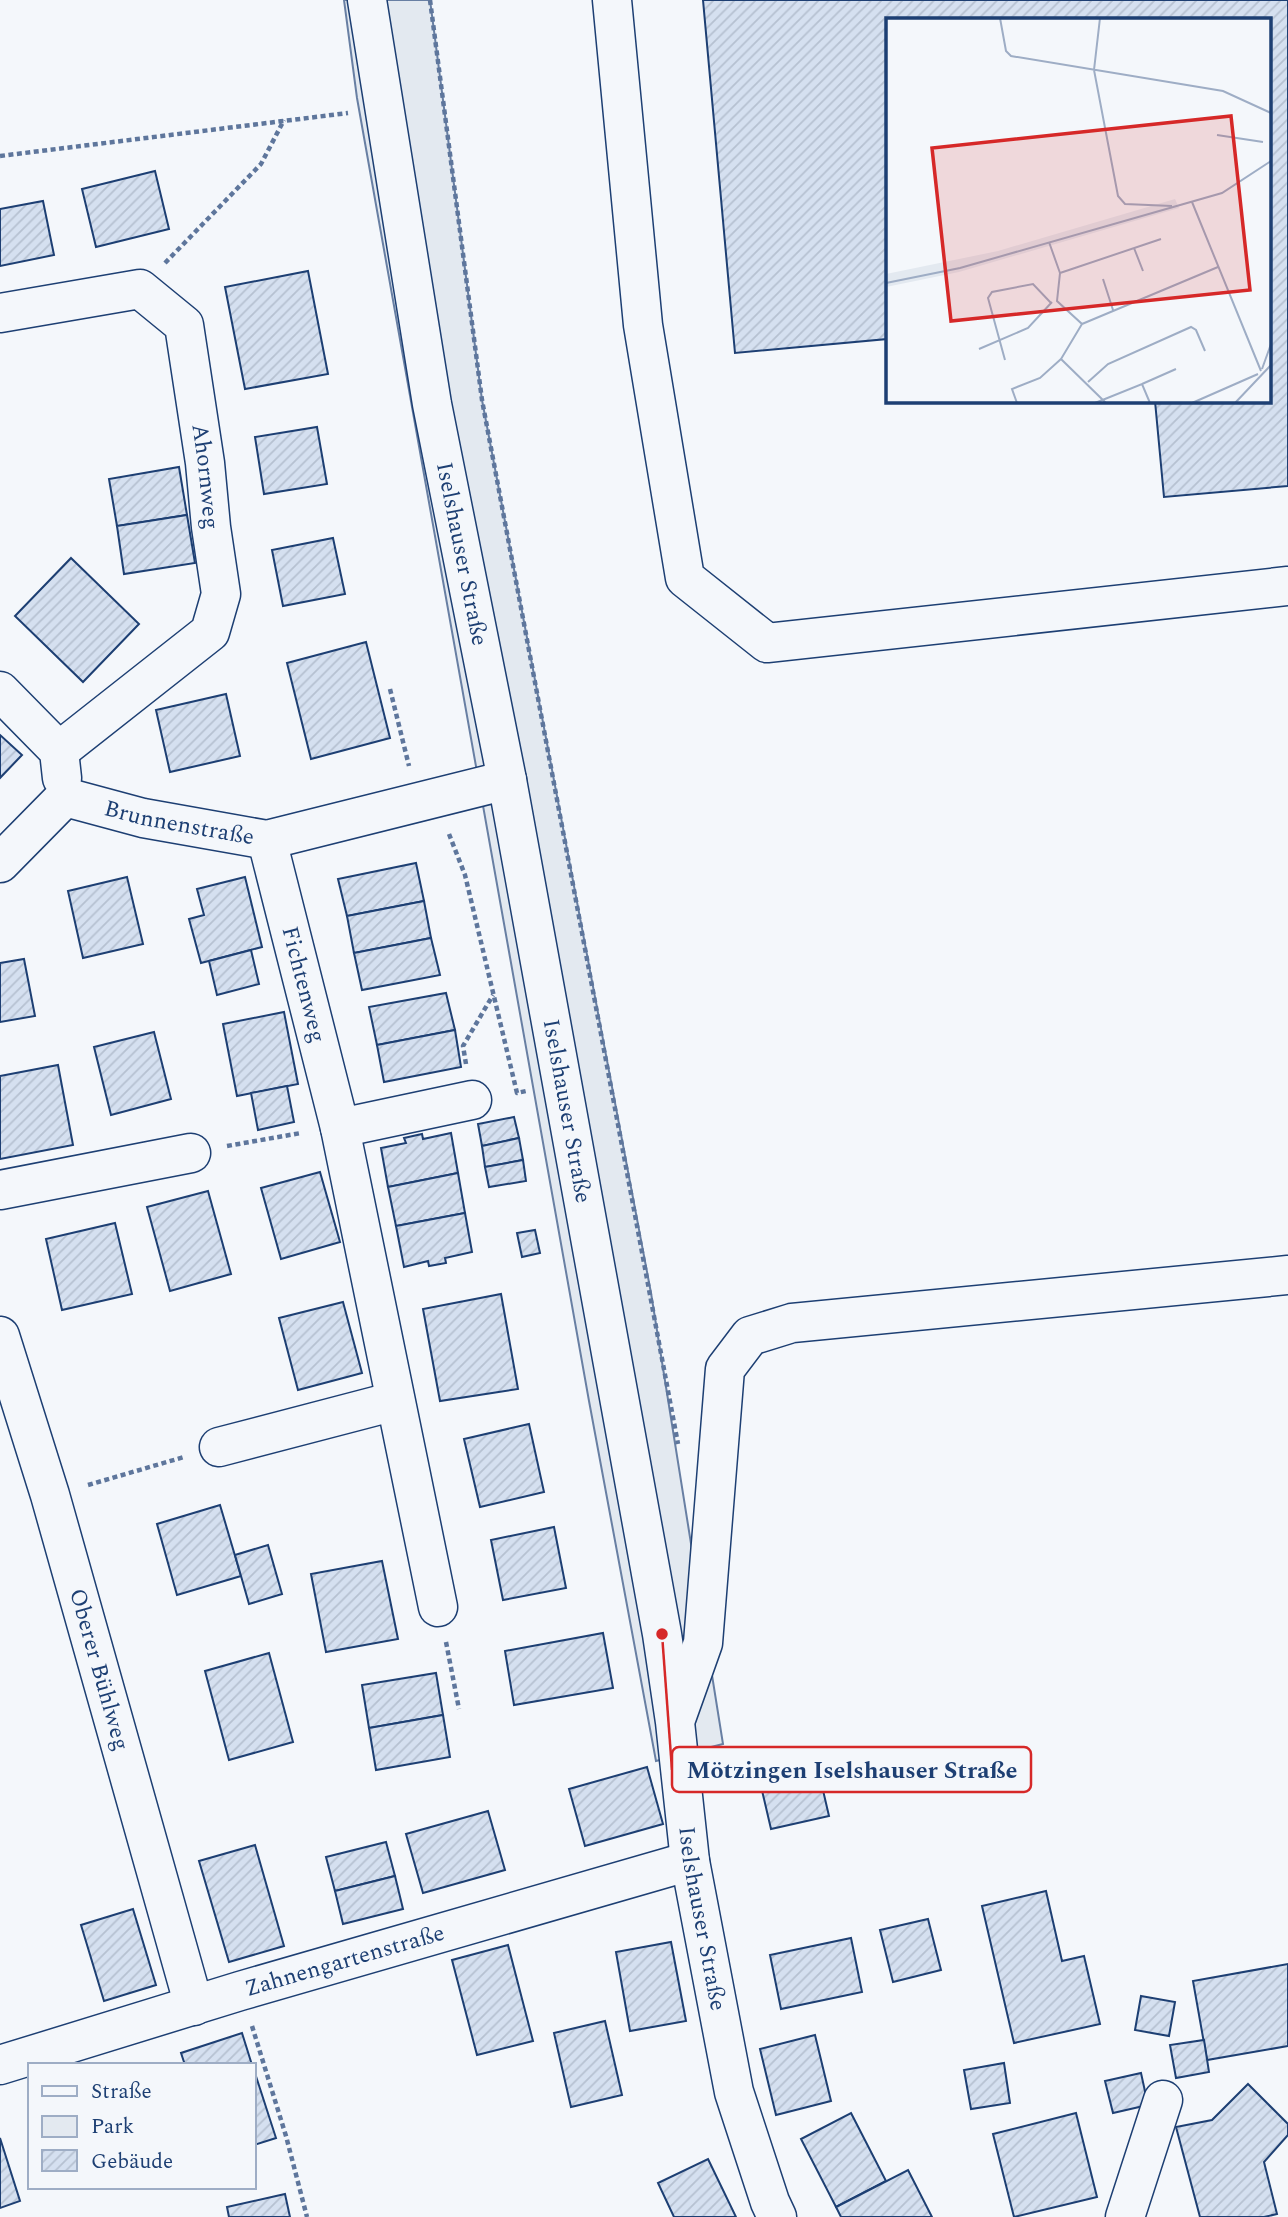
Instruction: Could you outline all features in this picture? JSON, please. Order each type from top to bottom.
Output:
[{"type":"street","name":"Iselshauser Straße","points":[[368,0],[432,404],[508,780],[662,1634],[675,1721],[690,1861],[734,2092],[777,2217]]},
{"type":"street","points":[[612,0],[643,325],[685,578],[767,643],[1288,586]]},
{"type":"street","points":[[0,313],[140,289]]},
{"type":"street","name":"Ahornweg","points":[[59,751],[210,632],[221,594],[184,325],[140,289]]},
{"type":"street","points":[[0,691],[59,751],[65,797],[0,863]]},
{"type":"street","name":"Brunnenstraße","points":[[65,797],[143,818],[267,840],[508,780]]},
{"type":"street","name":"Fichtenweg","points":[[267,840],[340,1128],[438,1607]]},
{"type":"street","points":[[340,1128],[472,1100]]},
{"type":"street","points":[[0,1190],[191,1153]]},
{"type":"street","points":[[675,1721],[703,1643],[725,1369],[750,1336],[792,1323],[1288,1275]]},
{"type":"street","name":"Oberer Bühlweg","points":[[0,1336],[50,1496],[194,2006]]},
{"type":"street","points":[[219,1447],[395,1401]]},
{"type":"street","name":"Zahnengartenstraße","points":[[0,2065],[690,1861]]},
{"type":"street","points":[[1125,2217],[1163,2100]]},
{"type":"path","points":[[430,0],[482,400],[680,1457]]},
{"type":"path","points":[[0,156],[384,109]]},
{"type":"path","points":[[140,289],[261,164],[285,120]]},
{"type":"path","points":[[390,689],[418,802]]},
{"type":"path","points":[[472,1100],[463,1046],[493,995]]},
{"type":"path","points":[[191,1153],[340,1128]]},
{"type":"path","points":[[50,1496],[219,1447]]},
{"type":"path","points":[[438,1607],[459,1709]]},
{"type":"path","points":[[240,1992],[286,2136],[307,2217]]},
{"type":"green space","points":[[344,0],[430,0],[482,400],[651,1293],[723,1744],[656,1761],[589,1401],[357,98]]},
{"type":"building","points":[[703,0],[1288,0],[1288,486],[1164,497],[1155,402],[1270,402],[1270,18],[886,18],[886,339],[735,353]]},
{"type":"building","points":[[155,171],[169,229],[96,247],[82,189]]},
{"type":"building","points":[[43,201],[54,255],[0,266],[0,209]]},
{"type":"building","points":[[308,271],[328,374],[245,389],[225,287]]},
{"type":"building","points":[[317,427],[327,484],[264,494],[255,437]]},
{"type":"building","points":[[179,467],[187,515],[117,526],[109,479]]},
{"type":"building","points":[[187,515],[195,563],[124,574],[117,526]]},
{"type":"building","points":[[333,538],[345,594],[283,606],[272,550]]},
{"type":"building","points":[[71,558],[139,624],[83,682],[15,616]]},
{"type":"building","points":[[366,642],[390,738],[311,759],[287,663]]},
{"type":"building","points":[[226,694],[240,756],[170,772],[156,710]]},
{"type":"building","points":[[0,735],[22,755],[0,778]]},
{"type":"building","points":[[416,863],[424,901],[347,916],[338,879]]},
{"type":"building","points":[[127,877],[143,944],[83,958],[68,891]]},
{"type":"building","points":[[245,877],[262,947],[201,963],[189,919],[204,915],[197,889]]},
{"type":"building","points":[[424,901],[431,938],[354,953],[347,916]]},
{"type":"building","points":[[431,938],[440,975],[362,990],[354,953]]},
{"type":"building","points":[[251,950],[259,984],[217,995],[209,961]]},
{"type":"building","points":[[24,959],[35,1016],[0,1022],[0,963]]},
{"type":"building","points":[[446,993],[455,1030],[377,1045],[369,1007]]},
{"type":"building","points":[[284,1012],[298,1084],[237,1096],[223,1024]]},
{"type":"building","points":[[455,1030],[461,1067],[384,1082],[377,1045]]},
{"type":"building","points":[[154,1032],[171,1099],[111,1115],[94,1047]]},
{"type":"building","points":[[58,1065],[73,1145],[0,1159],[0,1076]]},
{"type":"building","points":[[287,1086],[294,1122],[258,1130],[251,1093]]},
{"type":"building","points":[[514,1117],[519,1138],[482,1146],[478,1124]]},
{"type":"building","points":[[451,1133],[458,1173],[388,1187],[381,1148],[406,1143],[404,1138],[422,1134],[423,1139]]},
{"type":"building","points":[[519,1138],[523,1160],[485,1167],[482,1146]]},
{"type":"building","points":[[523,1160],[526,1181],[489,1187],[485,1167]]},
{"type":"building","points":[[320,1172],[340,1242],[281,1259],[261,1188]]},
{"type":"building","points":[[458,1173],[465,1213],[396,1226],[388,1187]]},
{"type":"building","points":[[208,1191],[231,1274],[170,1291],[147,1207]]},
{"type":"building","points":[[465,1213],[472,1252],[445,1258],[446,1263],[429,1266],[428,1261],[404,1267],[396,1226]]},
{"type":"building","points":[[115,1223],[132,1294],[62,1310],[46,1239]]},
{"type":"building","points":[[535,1230],[540,1253],[522,1257],[517,1233]]},
{"type":"building","points":[[501,1294],[518,1389],[440,1401],[423,1309]]},
{"type":"building","points":[[343,1302],[362,1373],[298,1390],[279,1318]]},
{"type":"building","points":[[529,1424],[544,1492],[480,1507],[464,1439]]},
{"type":"building","points":[[220,1505],[241,1576],[177,1595],[157,1524]]},
{"type":"building","points":[[554,1527],[566,1588],[503,1600],[491,1540]]},
{"type":"building","points":[[268,1545],[282,1594],[249,1604],[235,1555]]},
{"type":"building","points":[[382,1561],[398,1639],[326,1652],[311,1574]]},
{"type":"building","points":[[603,1633],[613,1688],[514,1705],[505,1651]]},
{"type":"building","points":[[269,1653],[293,1742],[229,1760],[205,1671]]},
{"type":"building","points":[[436,1673],[443,1715],[369,1728],[362,1685]]},
{"type":"building","points":[[443,1715],[450,1757],[376,1770],[369,1728]]},
{"type":"building","points":[[815,1756],[829,1816],[771,1829],[757,1769]]},
{"type":"building","points":[[647,1767],[663,1824],[585,1846],[569,1789]]},
{"type":"building","points":[[488,1811],[505,1870],[423,1893],[406,1834]]},
{"type":"building","points":[[386,1842],[395,1876],[335,1891],[326,1857]]},
{"type":"building","points":[[255,1845],[284,1946],[229,1962],[199,1861]]},
{"type":"building","points":[[395,1876],[403,1909],[343,1924],[335,1891]]},
{"type":"building","points":[[1046,1891],[1062,1961],[1084,1956],[1100,2024],[1014,2043],[982,1906]]},
{"type":"building","points":[[133,1909],[156,1985],[104,2001],[81,1925]]},
{"type":"building","points":[[928,1919],[941,1970],[893,1982],[880,1930]]},
{"type":"building","points":[[851,1938],[862,1992],[781,2009],[770,1955]]},
{"type":"building","points":[[671,1942],[686,2021],[630,2031],[616,1952]]},
{"type":"building","points":[[508,1945],[533,2041],[477,2055],[452,1960]]},
{"type":"building","points":[[1288,1964],[1288,2046],[1207,2060],[1193,1981]]},
{"type":"building","points":[[1141,1996],[1175,2002],[1169,2036],[1135,2030]]},
{"type":"building","points":[[605,2021],[622,2095],[571,2107],[554,2033]]},
{"type":"building","points":[[242,2033],[251,2063],[184,2063],[181,2053]]},
{"type":"building","points":[[815,2035],[831,2101],[776,2115],[760,2049]]},
{"type":"building","points":[[1204,2040],[1209,2072],[1176,2078],[1170,2045]]},
{"type":"building","points":[[1004,2063],[1010,2103],[971,2109],[964,2070]]},
{"type":"building","points":[[1141,2073],[1148,2105],[1113,2113],[1105,2081]]},
{"type":"building","points":[[256,2076],[276,2138],[256,2144]]},
{"type":"building","points":[[1248,2084],[1288,2124],[1288,2135],[1264,2162],[1277,2214],[1264,2217],[1200,2217],[1176,2127],[1212,2120]]},
{"type":"building","points":[[851,2113],[886,2181],[836,2207],[801,2139]]},
{"type":"building","points":[[1076,2113],[1097,2197],[1014,2217],[993,2134]]},
{"type":"building","points":[[0,2138],[20,2201],[0,2208]]},
{"type":"building","points":[[708,2159],[736,2217],[674,2217],[658,2183]]},
{"type":"building","points":[[908,2170],[932,2217],[841,2217],[836,2207]]},
{"type":"building","points":[[285,2194],[290,2217],[229,2217],[227,2207]]},
{"type":"place","name":"Mötzingen Iselshauser Straße","points":[[662,1634]]}]
